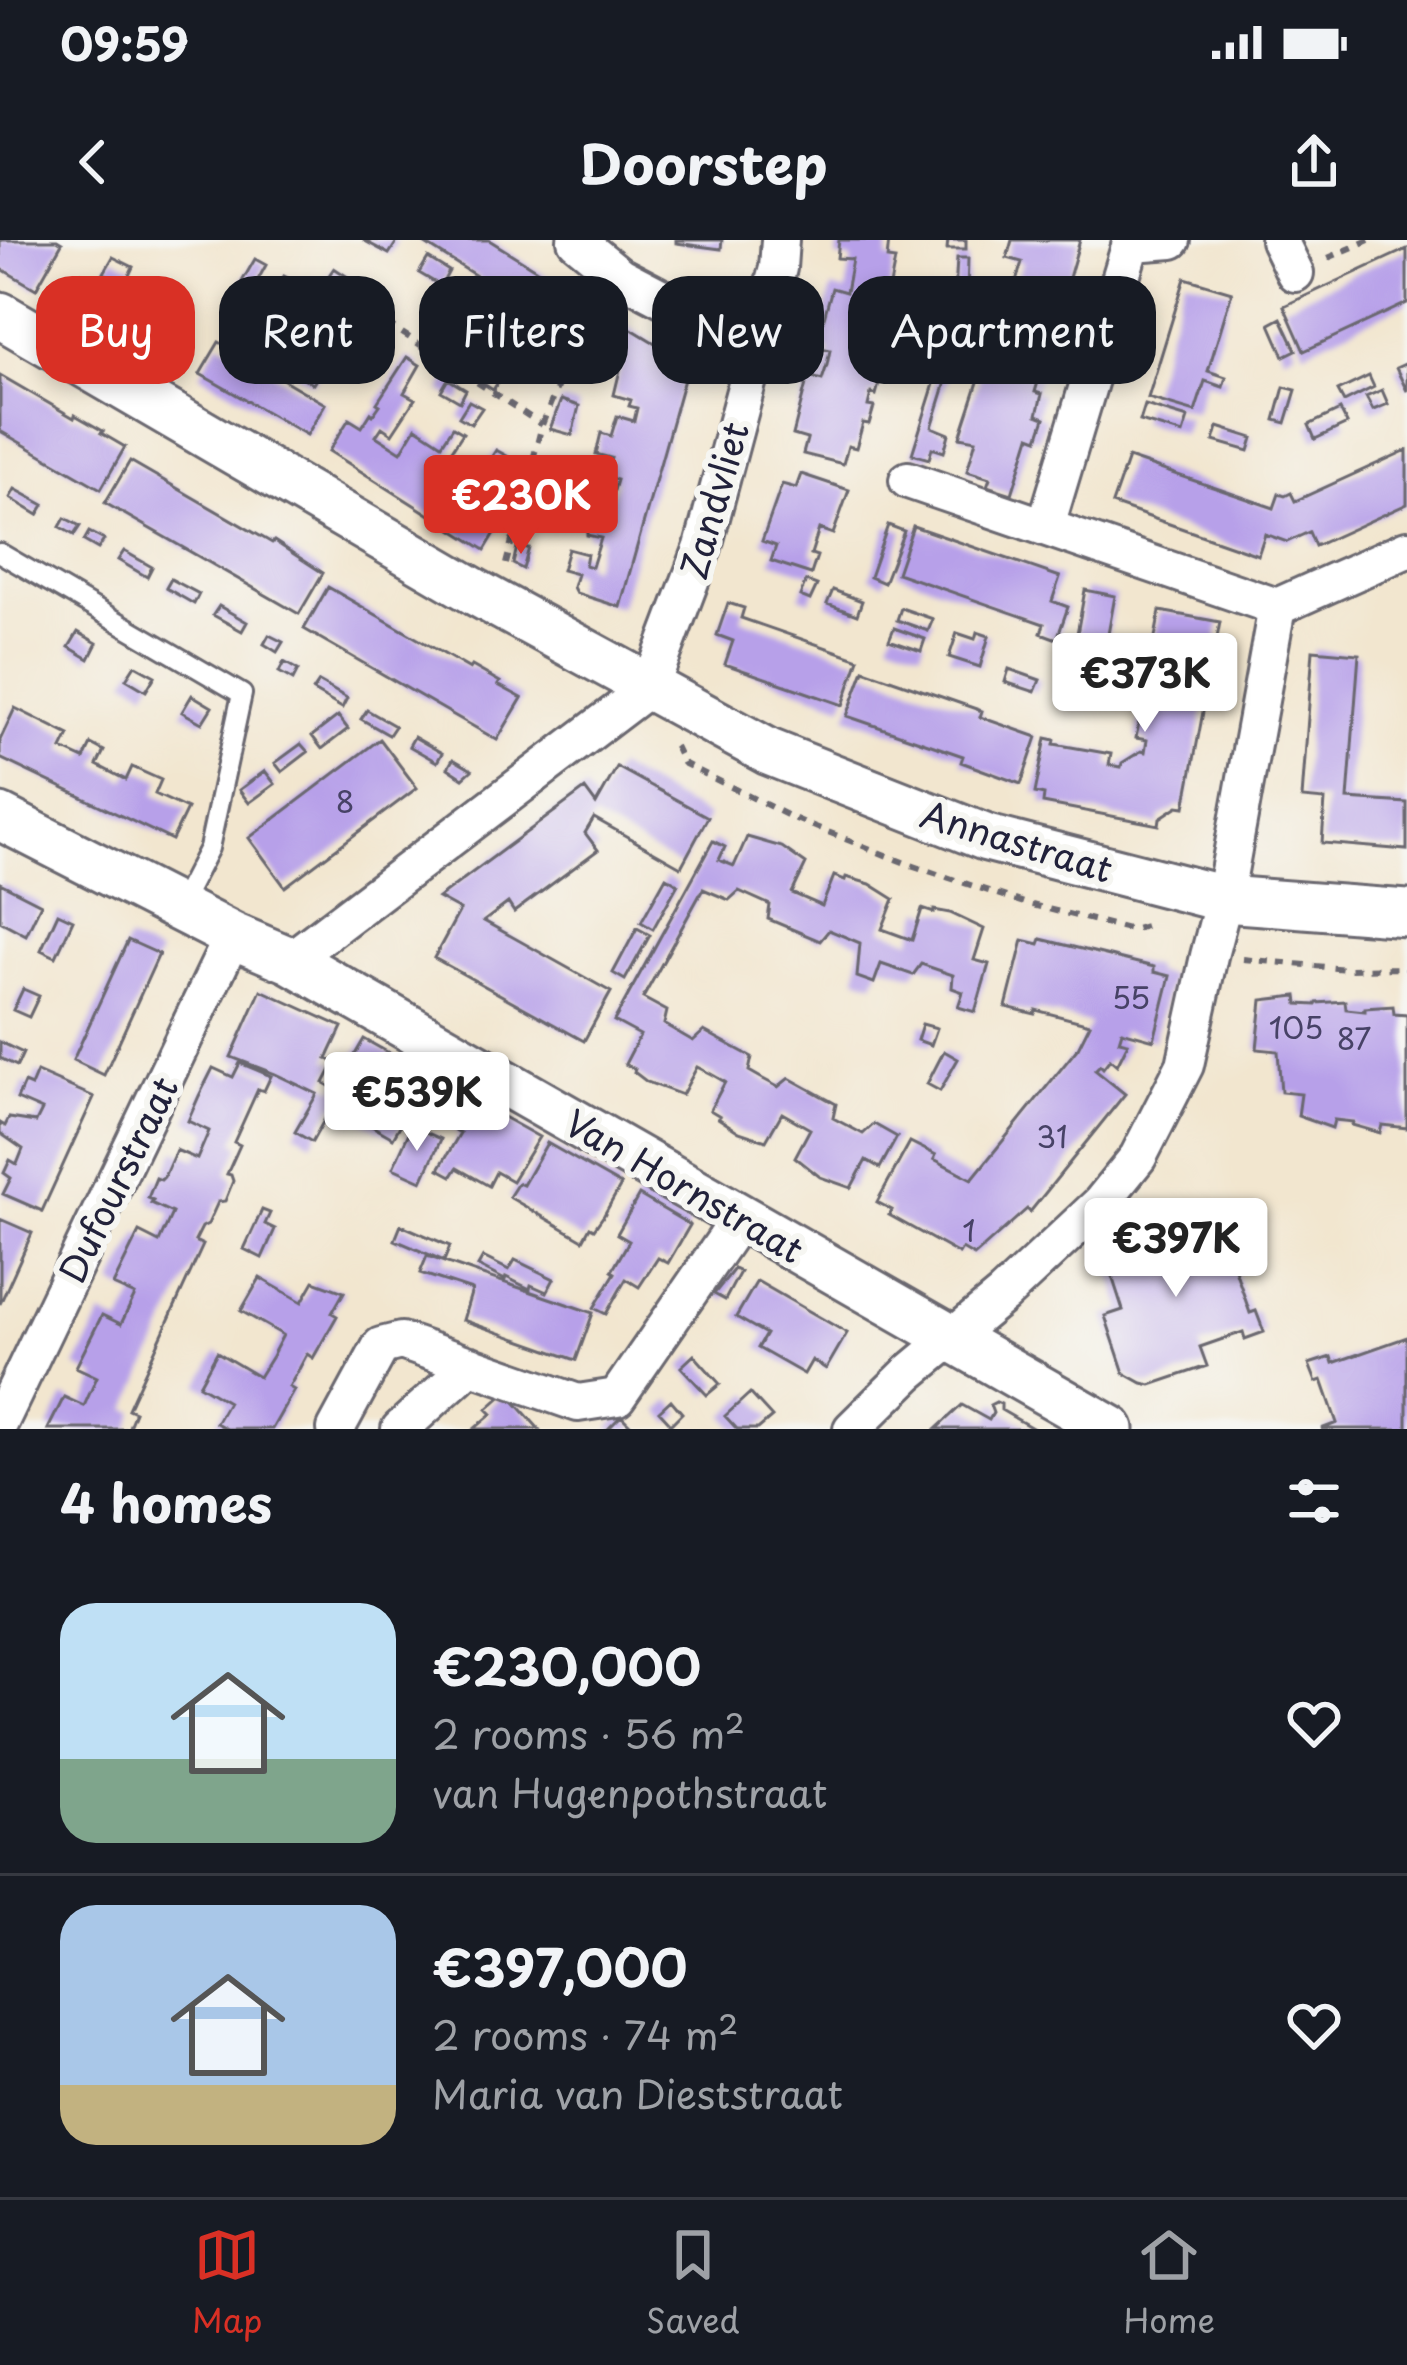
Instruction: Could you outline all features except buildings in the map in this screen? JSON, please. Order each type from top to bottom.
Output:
[{"type":"street","points":[[576,240],[620,276]]},
{"type":"street","name":"Zandvliet","points":[[776,276],[780,240]]},
{"type":"street","points":[[1046,525],[1132,242],[1172,240]]},
{"type":"street","points":[[1279,240],[1295,273]]},
{"type":"street","name":"Annastraat","points":[[0,315],[496,603],[769,752],[987,838],[1224,899],[1407,914]]},
{"type":"street","name":"Zandvliet","points":[[650,687],[703,548],[747,384]]},
{"type":"street","points":[[908,480],[1277,608],[1407,549]]},
{"type":"street","points":[[852,1429],[909,1372],[1003,1295],[1100,1204],[1138,1156],[1186,1065],[1224,899],[1277,608]]},
{"type":"street","points":[[290,960],[650,687]]},
{"type":"street","name":"Van Hornstraat","points":[[0,817],[233,936],[290,960],[1112,1429]]},
{"type":"street","name":"Dufourstraat","points":[[0,1422],[233,936]]},
{"type":"street","points":[[335,1429],[381,1346],[401,1340],[578,1403],[617,1397],[741,1217]]},
{"type":"street","points":[[400,1429],[471,1365]]},
{"type":"lane","points":[[0,553],[242,694],[209,848],[179,906]]},
{"type":"path","points":[[1295,273],[1369,240]]},
{"type":"path","points":[[395,328],[542,425]]},
{"type":"path","points":[[496,603],[542,425],[558,384]]},
{"type":"path","points":[[1209,956],[1346,969],[1407,968]]}]
